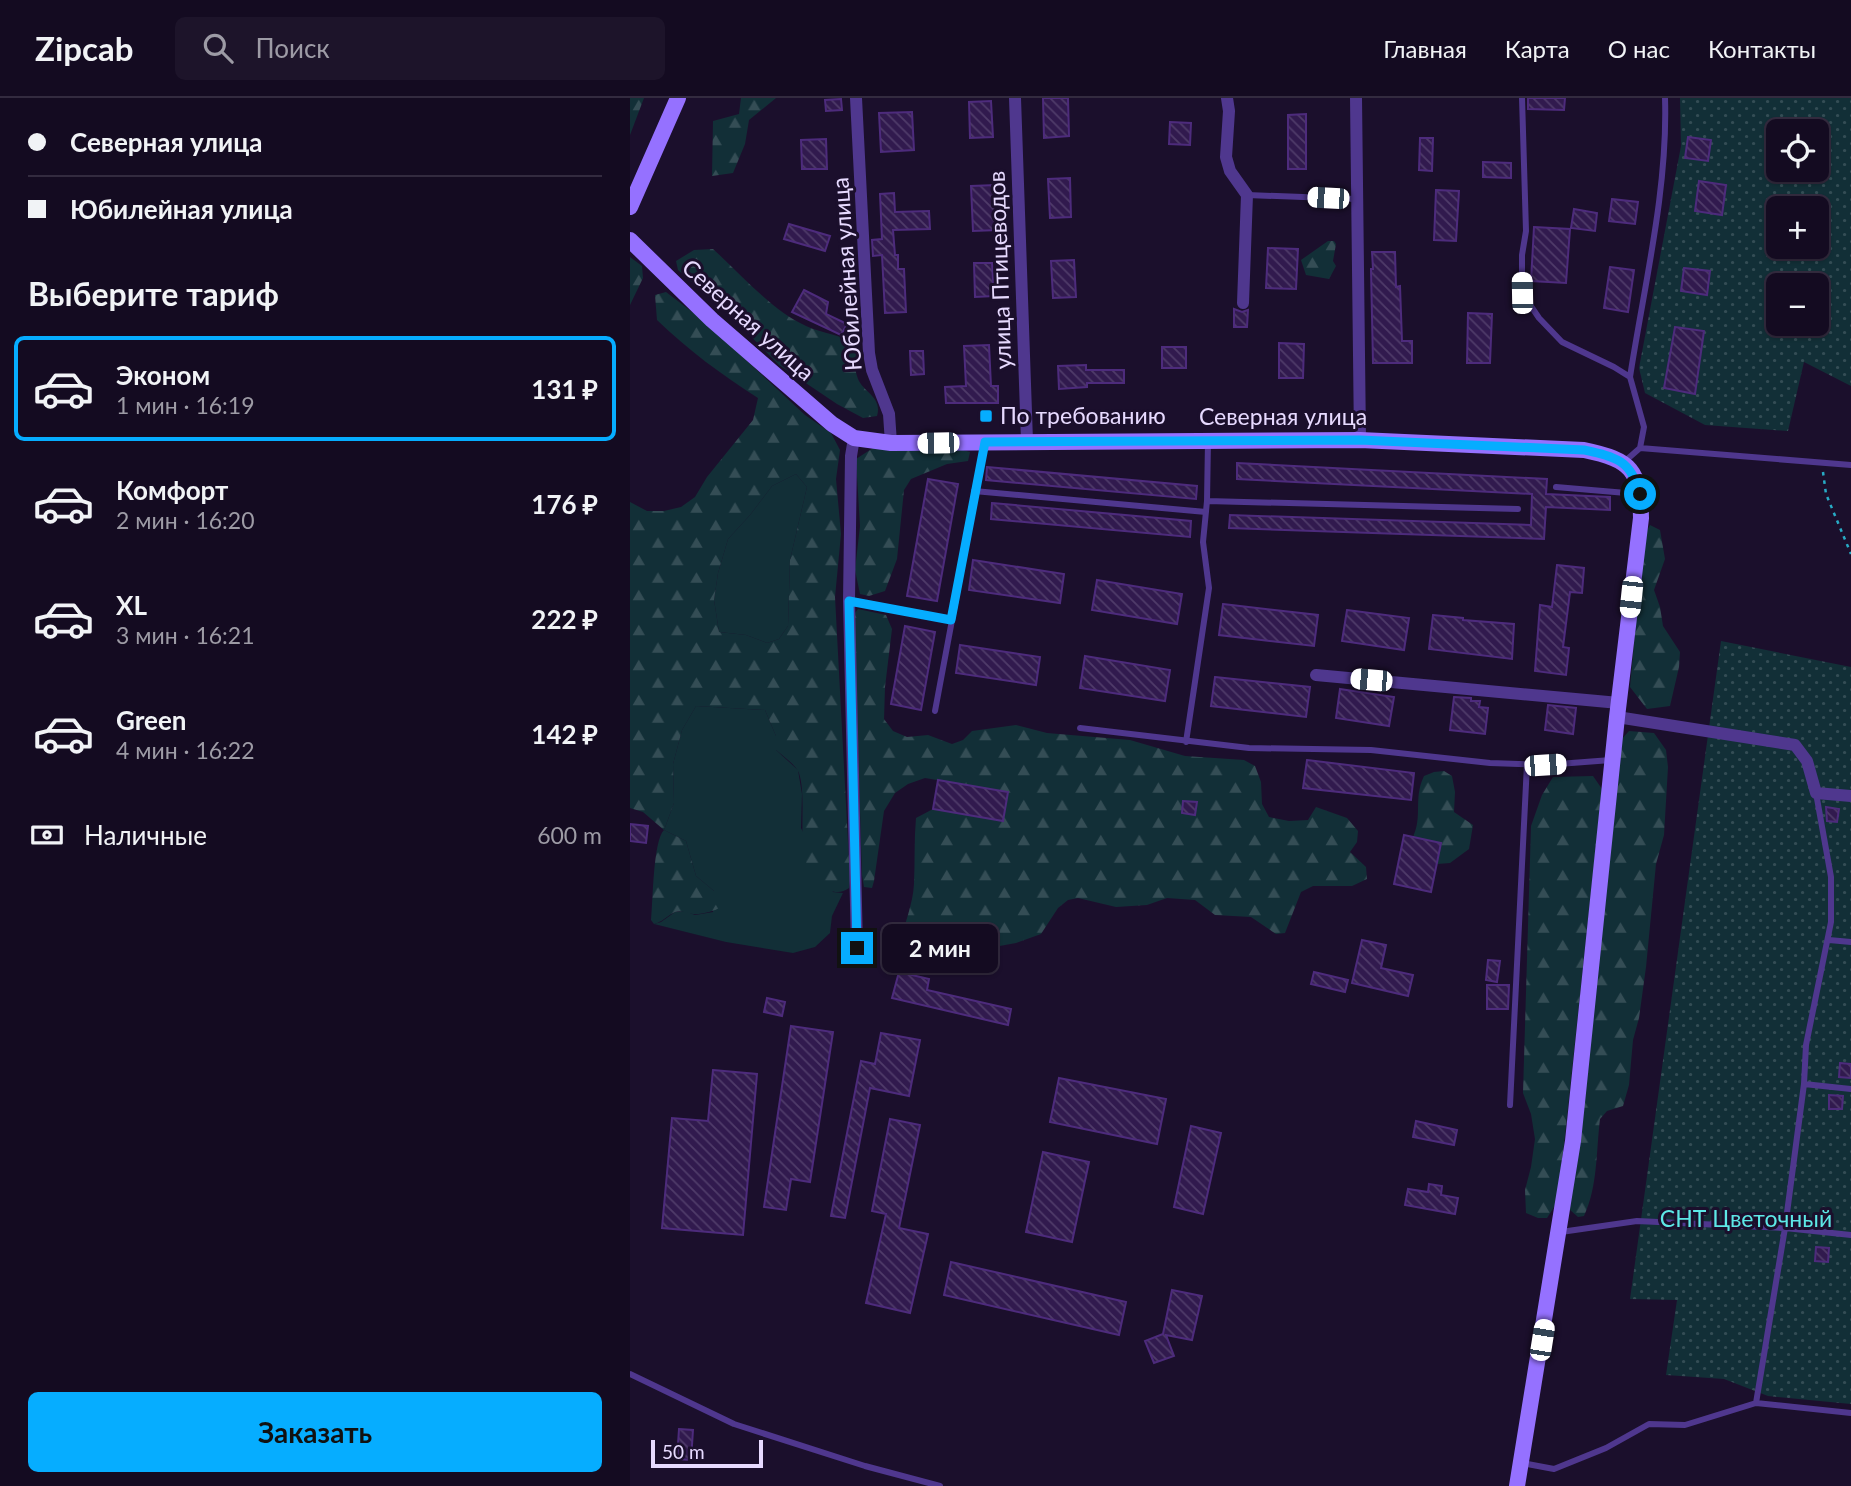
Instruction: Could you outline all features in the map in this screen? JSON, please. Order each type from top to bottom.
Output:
[{"type":"street","points":[[630,207],[678,98]]},
{"type":"street","name":"Юбилейная улица","points":[[856,98],[869,353],[872,370],[889,414],[891,443]]},
{"type":"street","name":"улица Птицеводов","points":[[1016,98],[1027,441]]},
{"type":"street","points":[[1227,98],[1229,111],[1226,157],[1230,171],[1247,195],[1243,303]]},
{"type":"street","points":[[1356,98],[1360,440]]},
{"type":"street","name":"Северная улица","points":[[630,240],[712,320],[801,399],[854,438],[891,443],[1360,440],[1584,450],[1624,462]]},
{"type":"street","points":[[854,438],[851,456],[849,601],[857,948]]},
{"type":"street","points":[[1517,1486],[1573,1141],[1641,518],[1640,494],[1635,477],[1624,462]]},
{"type":"street","points":[[1316,675],[1618,710],[1794,745],[1807,761],[1816,793],[1851,796]]},
{"type":"lane","points":[[1522,98],[1526,231],[1521,255],[1522,293],[1539,318],[1562,342],[1630,377]]},
{"type":"lane","points":[[1624,462],[1640,448],[1644,428],[1630,377],[1660,189],[1666,137],[1665,98]]},
{"type":"lane","points":[[1247,195],[1356,199]]},
{"type":"lane","points":[[1186,742],[1209,588],[1203,542],[1208,501],[1208,439]]},
{"type":"lane","points":[[935,711],[985,442]]},
{"type":"lane","points":[[1640,448],[1851,465]]},
{"type":"lane","points":[[1556,487],[1640,494]]},
{"type":"lane","points":[[974,491],[1206,512]]},
{"type":"lane","points":[[1208,501],[1518,509]]},
{"type":"lane","points":[[849,601],[951,620]]},
{"type":"lane","points":[[1080,728],[1249,748],[1371,750],[1427,758],[1527,764],[1613,760]]},
{"type":"lane","points":[[1510,1105],[1527,764]]},
{"type":"lane","points":[[1756,1403],[1785,1228],[1804,1084],[1806,1045],[1829,940],[1832,877],[1816,793]]},
{"type":"lane","points":[[1829,940],[1851,942]]},
{"type":"lane","points":[[1804,1084],[1851,1089]]},
{"type":"lane","points":[[1559,1233],[1637,1221],[1785,1228],[1851,1235]]},
{"type":"lane","points":[[630,1374],[734,1424],[865,1466],[940,1486]]},
{"type":"lane","points":[[1521,1463],[1554,1469],[1606,1448],[1649,1424],[1685,1426],[1756,1403],[1851,1413]]},
{"type":"path","points":[[1821,462],[1826,494],[1851,554]]},
{"type":"green space","points":[[630,98],[644,98],[630,135]]},
{"type":"green space","points":[[741,98],[776,98],[749,120],[745,144],[733,173],[712,176],[713,121],[739,114]]},
{"type":"green space","points":[[1680,98],[1851,98],[1851,386],[1804,362],[1788,431],[1705,425],[1645,393],[1639,368],[1681,146]]},
{"type":"green space","points":[[1328,241],[1334,241],[1336,244],[1333,261],[1336,266],[1329,279],[1306,275],[1301,260]]},
{"type":"green space","points":[[713,249],[781,311],[806,326],[845,339],[857,346],[857,376],[877,404],[877,416],[863,418],[779,365],[733,318],[678,270],[676,261],[694,250]]},
{"type":"green space","points":[[630,257],[642,266],[643,278],[630,305]]},
{"type":"green space","points":[[666,292],[704,321],[805,415],[831,433],[840,450],[836,479],[841,534],[835,597],[849,888],[839,892],[828,890],[816,881],[808,869],[804,854],[802,787],[799,773],[776,750],[776,736],[765,710],[696,706],[682,730],[673,764],[674,803],[664,830],[643,812],[630,808],[630,502],[647,511],[664,511],[681,507],[695,497],[707,477],[753,420],[758,398],[706,362],[657,320],[655,295]],"holes":[[[796,474],[807,487],[790,560],[788,626],[779,639],[767,643],[746,635],[719,632],[714,600],[718,573],[728,539],[772,486]]]},
{"type":"green space","points":[[873,448],[946,448],[970,452],[968,461],[947,464],[911,479],[904,490],[897,559],[885,591],[869,596],[860,594],[855,570],[860,526],[856,459]]},
{"type":"green space","points":[[796,474],[807,487],[790,560],[788,626],[779,639],[767,643],[746,635],[719,632],[714,600],[718,573],[728,539],[772,486]]},
{"type":"green space","points":[[1650,525],[1660,530],[1665,559],[1654,590],[1663,626],[1680,652],[1670,706],[1647,709],[1630,687],[1644,536]]},
{"type":"green space","points":[[858,609],[886,615],[892,629],[884,719],[893,731],[907,737],[928,735],[952,744],[963,740],[972,731],[1016,725],[1047,733],[1130,740],[1185,756],[1244,760],[1255,766],[1261,782],[1262,804],[1269,817],[1289,821],[1308,820],[1316,807],[1347,818],[1358,831],[1357,842],[1350,852],[1366,867],[1367,879],[1352,886],[1313,886],[1301,892],[1285,933],[1276,934],[1251,917],[1215,915],[1195,900],[1167,898],[1147,905],[1116,907],[1078,898],[1068,900],[1058,908],[1041,934],[1016,943],[994,947],[965,947],[950,950],[940,957],[925,959],[914,956],[901,943],[913,892],[916,818],[933,809],[1003,820],[1008,792],[925,778],[908,784],[895,793],[884,811],[874,881],[872,888],[864,887],[855,644],[855,613]]},
{"type":"green space","name":"СНТ Цветочный","points":[[1721,641],[1851,667],[1851,1404],[1768,1396],[1724,1379],[1666,1375],[1677,1300],[1630,1299]]},
{"type":"green space","points":[[696,706],[765,710],[776,736],[776,750],[798,770],[802,794],[801,828],[833,892],[843,893],[832,916],[830,933],[815,947],[793,953],[726,942],[654,924],[675,912],[685,911],[695,915],[713,912],[714,891],[696,876],[686,841],[664,830],[674,803],[673,764],[682,730]]},
{"type":"green space","points":[[1629,731],[1654,733],[1666,750],[1668,767],[1664,835],[1656,864],[1646,967],[1633,1040],[1629,1085],[1623,1106],[1607,1111],[1600,1119],[1592,1193],[1584,1216],[1578,1217],[1569,1209],[1620,741]]},
{"type":"green space","points":[[1444,771],[1452,776],[1455,792],[1454,812],[1473,825],[1469,849],[1450,863],[1437,864],[1441,843],[1413,837],[1424,776]]},
{"type":"green space","points":[[1593,776],[1602,789],[1564,1145],[1556,1204],[1547,1218],[1538,1218],[1526,1213],[1525,1190],[1535,1139],[1531,1114],[1523,1093],[1531,826],[1542,795],[1553,777]]},
{"type":"green space","points":[[664,830],[686,841],[696,876],[714,891],[721,907],[699,914],[675,912],[654,924],[651,920],[653,886],[660,836]]},
{"type":"building","points":[[1043,98],[1068,98],[1069,136],[1044,138]]},
{"type":"building","points":[[1528,98],[1565,98],[1564,110],[1528,109]]},
{"type":"building","points":[[841,99],[842,110],[826,111],[825,100]]},
{"type":"building","points":[[991,101],[993,137],[970,138],[969,102]]},
{"type":"building","points":[[912,112],[914,150],[881,152],[879,113]]},
{"type":"building","points":[[1306,114],[1306,169],[1288,169],[1288,115]]},
{"type":"building","points":[[1170,122],[1191,123],[1190,145],[1169,144]]},
{"type":"building","points":[[1688,137],[1711,140],[1708,161],[1685,158]]},
{"type":"building","points":[[1420,138],[1433,138],[1432,171],[1419,170]]},
{"type":"building","points":[[826,139],[827,169],[802,169],[801,140]]},
{"type":"building","points":[[1483,162],[1511,163],[1511,178],[1483,177]]},
{"type":"building","points":[[1070,178],[1071,217],[1050,218],[1048,179]]},
{"type":"building","points":[[1699,181],[1726,185],[1722,215],[1695,211]]},
{"type":"building","points":[[996,185],[998,230],[973,231],[971,186]]},
{"type":"building","points":[[1436,190],[1459,191],[1456,241],[1434,240]]},
{"type":"building","points":[[894,193],[895,212],[929,211],[930,229],[893,230],[898,269],[904,269],[906,312],[885,313],[882,255],[873,256],[872,240],[882,239],[880,194]]},
{"type":"building","points":[[1612,199],[1638,202],[1635,224],[1609,221]]},
{"type":"building","points":[[1574,209],[1597,213],[1595,231],[1571,228]]},
{"type":"building","points":[[789,224],[830,236],[825,251],[784,239]]},
{"type":"building","points":[[1534,227],[1570,229],[1566,283],[1531,281]]},
{"type":"building","points":[[1268,248],[1298,249],[1296,289],[1266,288]]},
{"type":"building","points":[[1372,252],[1395,252],[1396,287],[1400,286],[1402,341],[1412,341],[1412,363],[1373,363]]},
{"type":"building","points":[[1074,260],[1076,297],[1053,298],[1051,261]]},
{"type":"building","points":[[974,263],[992,263],[994,296],[975,297]]},
{"type":"building","points":[[1610,267],[1634,270],[1628,312],[1604,308]]},
{"type":"building","points":[[1684,268],[1710,271],[1707,295],[1681,291]]},
{"type":"building","points":[[804,290],[828,302],[826,314],[847,324],[841,335],[792,312]]},
{"type":"building","points":[[1234,309],[1242,312],[1248,310],[1247,327],[1234,327]]},
{"type":"building","points":[[1468,313],[1492,314],[1490,363],[1467,363]]},
{"type":"building","points":[[1675,327],[1704,331],[1695,394],[1664,388]]},
{"type":"building","points":[[1279,343],[1304,344],[1303,378],[1279,378]]},
{"type":"building","points":[[989,345],[991,386],[998,386],[998,403],[946,403],[945,387],[966,386],[964,346]]},
{"type":"building","points":[[1162,347],[1186,347],[1186,368],[1162,368]]},
{"type":"building","points":[[910,351],[923,351],[924,374],[911,375]]},
{"type":"building","points":[[1086,365],[1086,370],[1124,370],[1124,383],[1087,383],[1087,387],[1059,389],[1058,366]]},
{"type":"building","points":[[1237,463],[1547,479],[1546,494],[1610,497],[1610,510],[1546,507],[1544,539],[1229,528],[1230,515],[1531,525],[1532,494],[1237,479]]},
{"type":"building","points":[[987,467],[1197,486],[1196,499],[986,480]]},
{"type":"building","points":[[928,479],[958,484],[937,601],[907,596]]},
{"type":"building","points":[[992,503],[1191,521],[1190,537],[991,519]]},
{"type":"building","points":[[973,560],[1064,574],[1060,603],[969,590]]},
{"type":"building","points":[[1557,565],[1584,568],[1582,593],[1570,592],[1563,647],[1569,648],[1566,675],[1535,671],[1540,605],[1552,607]]},
{"type":"building","points":[[1097,580],[1182,594],[1177,624],[1092,610]]},
{"type":"building","points":[[1223,604],[1318,615],[1314,646],[1219,635]]},
{"type":"building","points":[[1347,610],[1409,618],[1404,650],[1342,641]]},
{"type":"building","points":[[1433,615],[1514,624],[1512,659],[1429,649]]},
{"type":"building","points":[[905,626],[935,632],[921,710],[891,704]]},
{"type":"building","points":[[960,645],[1040,657],[1036,685],[956,673]]},
{"type":"building","points":[[1085,656],[1170,670],[1165,701],[1080,688]]},
{"type":"building","points":[[1215,677],[1310,687],[1306,717],[1211,706]]},
{"type":"building","points":[[1340,689],[1394,697],[1389,726],[1336,718]]},
{"type":"building","points":[[1454,697],[1471,698],[1471,701],[1480,701],[1479,707],[1488,708],[1485,734],[1450,730]]},
{"type":"building","points":[[1548,705],[1576,708],[1573,734],[1545,730]]},
{"type":"building","points":[[1307,760],[1414,773],[1411,800],[1303,788]]},
{"type":"building","points":[[938,780],[1008,792],[1003,821],[933,809]]},
{"type":"building","points":[[1183,801],[1197,802],[1195,815],[1182,813]]},
{"type":"building","points":[[1826,807],[1839,809],[1837,822],[1827,821]]},
{"type":"building","points":[[630,824],[648,826],[646,843],[630,841]]},
{"type":"building","points":[[1404,835],[1441,843],[1431,892],[1394,884]]},
{"type":"building","points":[[1362,940],[1386,945],[1381,968],[1413,975],[1408,996],[1352,983]]},
{"type":"building","points":[[1488,960],[1500,961],[1497,982],[1486,980]]},
{"type":"building","points":[[899,972],[929,979],[927,990],[1011,1009],[1008,1025],[892,998]]},
{"type":"building","points":[[1314,972],[1348,980],[1345,992],[1311,984]]},
{"type":"building","points":[[1487,985],[1509,985],[1508,1009],[1487,1009]]},
{"type":"building","points":[[767,998],[785,1002],[782,1016],[764,1012]]},
{"type":"building","points":[[791,1026],[833,1032],[810,1182],[791,1179],[786,1210],[764,1207]]},
{"type":"building","points":[[881,1033],[920,1040],[909,1096],[870,1088],[845,1218],[831,1216],[861,1061],[875,1064]]},
{"type":"building","points":[[1840,1063],[1851,1064],[1851,1078],[1839,1077]]},
{"type":"building","points":[[713,1070],[757,1074],[743,1235],[662,1228],[672,1118],[708,1121]]},
{"type":"building","points":[[1059,1078],[1166,1099],[1157,1144],[1050,1122]]},
{"type":"building","points":[[1829,1095],[1843,1096],[1842,1109],[1829,1109]]},
{"type":"building","points":[[890,1119],[920,1125],[899,1228],[928,1234],[910,1313],[866,1303],[886,1214],[872,1211]]},
{"type":"building","points":[[1416,1121],[1457,1130],[1454,1145],[1413,1137]]},
{"type":"building","points":[[1191,1126],[1221,1133],[1203,1214],[1174,1207]]},
{"type":"building","points":[[1043,1152],[1089,1162],[1072,1242],[1026,1232]]},
{"type":"building","points":[[1429,1184],[1442,1186],[1441,1195],[1458,1198],[1455,1214],[1405,1205],[1408,1189],[1428,1192]]},
{"type":"building","points":[[1816,1247],[1829,1248],[1828,1262],[1815,1261]]},
{"type":"building","points":[[951,1262],[1126,1302],[1119,1335],[944,1295]]},
{"type":"building","points":[[1172,1290],[1202,1296],[1192,1340],[1166,1335],[1174,1356],[1154,1363],[1145,1341],[1163,1334]]},
{"type":"building","points":[[679,1429],[693,1430],[691,1460],[677,1459]]},
{"type":"place","name":"По требованию","points":[[986,416]]},
{"type":"route","points":[[857,948],[849,601],[951,620],[985,442],[1360,440],[1584,450],[1624,462],[1635,477],[1640,494]]}]
